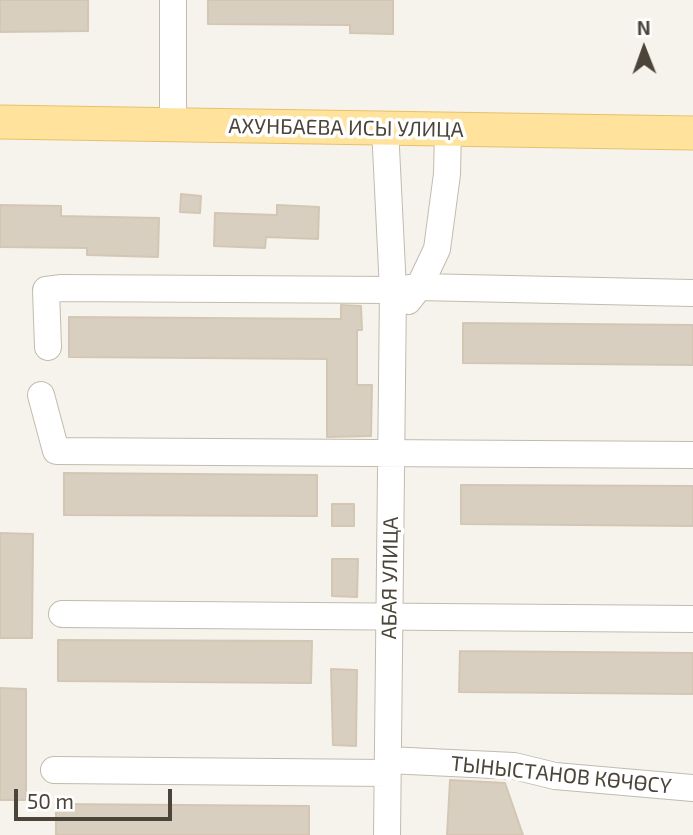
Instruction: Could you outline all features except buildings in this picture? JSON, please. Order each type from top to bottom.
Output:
[{"type":"main road","name":"АХУНБАЕВА ИСЫ УЛИЦА","points":[[0,122],[693,134]]},
{"type":"street","points":[[173,0],[173,125]]},
{"type":"street","points":[[385,128],[406,289]]},
{"type":"street","name":"АБАЯ УЛИЦА","points":[[387,835],[393,322],[406,289],[437,249],[448,130]]},
{"type":"street","points":[[48,348],[46,290],[406,289],[692,293]]},
{"type":"street","points":[[41,395],[56,451],[693,455]]},
{"type":"street","points":[[62,614],[693,619]]},
{"type":"street","name":"ТЫНЫСТАНОВ КӨЧӨСҮ","points":[[54,771],[514,766],[555,776],[693,788]]}]
